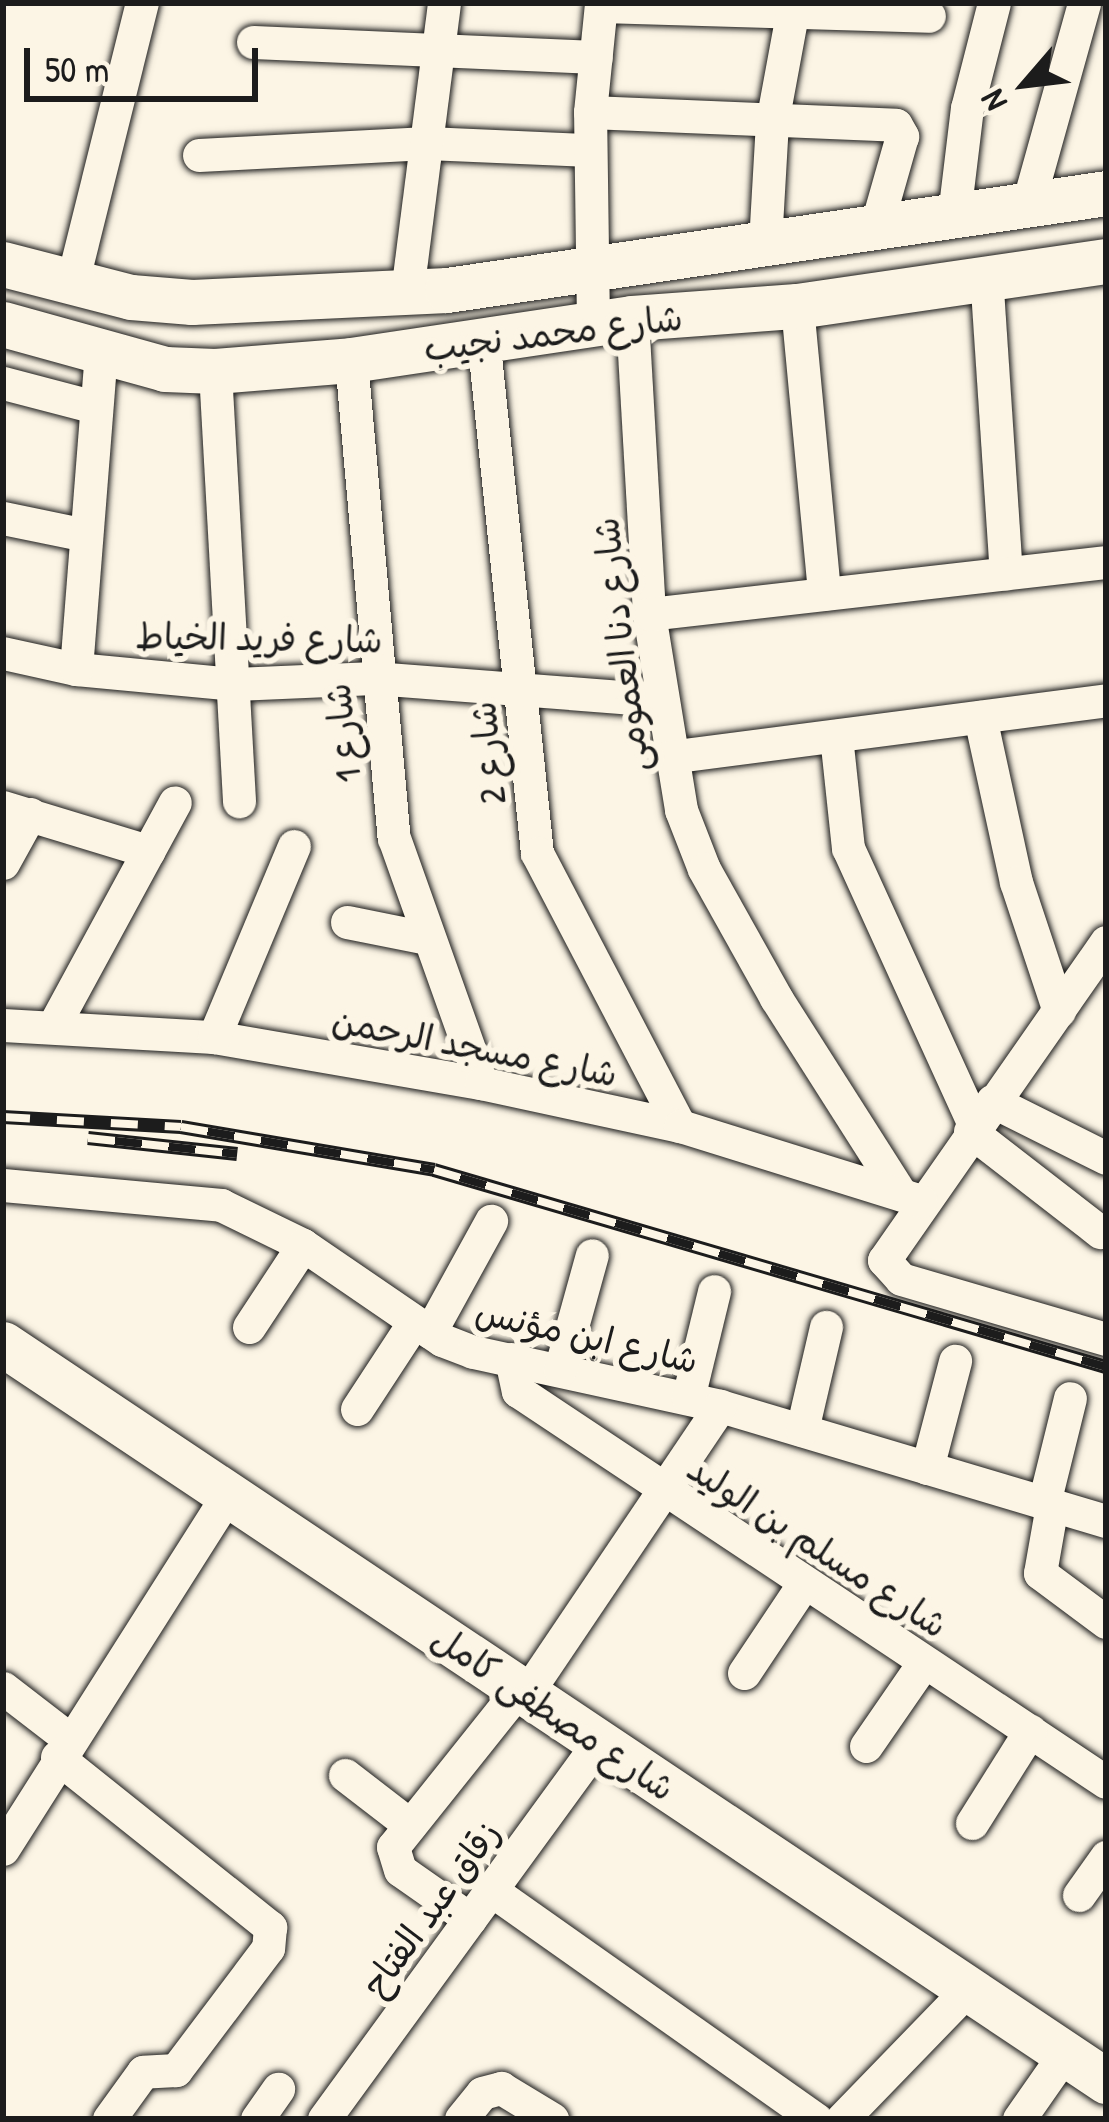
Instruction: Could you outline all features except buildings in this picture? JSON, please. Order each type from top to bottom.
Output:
[{"type":"main road","name":"شارع محمد نجيب","points":[[3,264],[72,284],[192,302],[407,292],[1106,193]]},
{"type":"main road","name":"شارع محمد نجيب","points":[[3,324],[101,354],[215,371],[351,360],[613,321],[797,306],[986,274],[1106,261]]},
{"type":"main road","name":"شارع مصطفى كامل","points":[[3,1344],[1106,2081]]},
{"type":"street","points":[[72,284],[142,3]]},
{"type":"street","points":[[407,292],[444,3]]},
{"type":"street","points":[[954,215],[967,108],[994,3]]},
{"type":"street","points":[[1028,204],[1084,3]]},
{"type":"street","points":[[601,4],[794,7],[929,16]]},
{"type":"street","name":"شارع دنا العمومى","points":[[601,4],[590,112],[589,269],[613,321],[669,758],[704,869],[910,1196]]},
{"type":"street","points":[[765,243],[772,122],[794,7]]},
{"type":"street","points":[[253,42],[439,44],[596,57]]},
{"type":"street","points":[[590,112],[901,128],[876,227]]},
{"type":"street","points":[[200,155],[427,143],[590,150]]},
{"type":"street","points":[[986,274],[1006,572]]},
{"type":"street","points":[[797,306],[824,594]]},
{"type":"street","name":"شارع 2","points":[[483,337],[537,853],[680,1126]]},
{"type":"street","points":[[76,669],[81,534],[101,354]]},
{"type":"street","name":"شارع 1","points":[[351,360],[374,679],[394,838],[481,1083]]},
{"type":"street","points":[[215,371],[239,801]]},
{"type":"street","points":[[3,383],[95,406]]},
{"type":"street","points":[[3,518],[81,534]]},
{"type":"street","points":[[649,614],[1106,562]]},
{"type":"street","name":"شارع فريد الخياط","points":[[3,653],[76,669],[235,684],[374,679],[659,700]]},
{"type":"street","points":[[669,758],[1106,700]]},
{"type":"street","points":[[980,717],[1016,881],[1059,1011]]},
{"type":"street","points":[[836,736],[848,848],[979,1119],[1100,1232]]},
{"type":"street","points":[[55,1023],[175,802]]},
{"type":"street","points":[[3,863],[17,810],[148,851]]},
{"type":"street","points":[[214,1037],[294,846]]},
{"type":"street","points":[[347,922],[427,938]]},
{"type":"street","points":[[1106,942],[1094,987],[1059,1011],[979,1119],[910,1196],[885,1252],[901,1279],[1106,1339]]},
{"type":"street","name":"شارع مسجد الرحمن","points":[[3,1025],[55,1023],[214,1037],[481,1083],[680,1126],[910,1196]]},
{"type":"street","points":[[979,1119],[1106,1158]]},
{"type":"street","name":"شارع ابن مؤنس","points":[[3,1185],[195,1198],[303,1245],[422,1327],[511,1359],[704,1402],[1106,1521]]},
{"type":"street","points":[[357,1409],[422,1327],[491,1221]]},
{"type":"street","points":[[249,1327],[303,1245]]},
{"type":"street","points":[[560,1370],[592,1255]]},
{"type":"street","points":[[470,1919],[395,1865],[393,1847],[523,1691],[664,1490],[704,1402],[714,1291]]},
{"type":"street","points":[[802,1430],[826,1327]]},
{"type":"street","name":"شارع مسلم بن الوليد","points":[[511,1359],[518,1391],[1106,1782]]},
{"type":"street","points":[[927,1468],[956,1361]]},
{"type":"street","points":[[1070,1397],[1048,1504],[1040,1573],[1106,1622]]},
{"type":"street","points":[[3,1849],[62,1748],[228,1494]]},
{"type":"street","points":[[744,1673],[804,1583]]},
{"type":"street","points":[[866,1746],[924,1662]]},
{"type":"street","points":[[3,1688],[62,1748],[266,1917],[268,1948],[176,2070],[143,2072],[110,2119]]},
{"type":"street","points":[[971,1823],[1030,1731]]},
{"type":"street","name":"زقاق عبد الفتاح","points":[[324,2119],[599,1742]]},
{"type":"street","points":[[345,1775],[410,1826]]},
{"type":"street","points":[[1079,1895],[1106,1857]]},
{"type":"street","points":[[491,1890],[816,2119]]},
{"type":"street","points":[[842,2119],[968,1989]]},
{"type":"street","points":[[1019,2119],[1064,2054]]},
{"type":"street","points":[[461,2119],[482,2093],[501,2088],[552,2119]]},
{"type":"street","points":[[257,2119],[278,2089]]},
{"type":"railway","points":[[3,1117],[181,1127],[434,1170],[1106,1367]]},
{"type":"railway","points":[[88,1138],[237,1154]]}]
